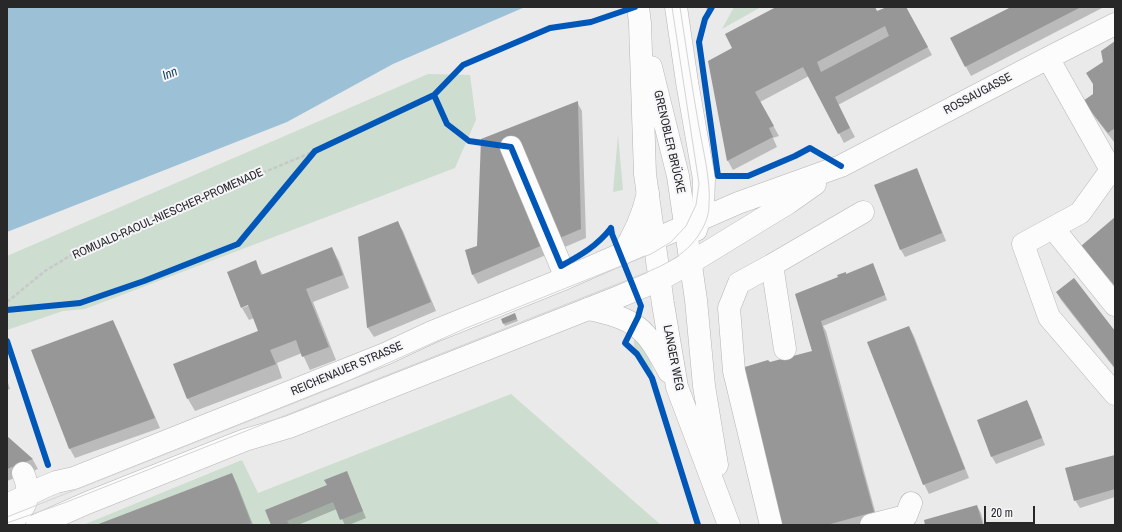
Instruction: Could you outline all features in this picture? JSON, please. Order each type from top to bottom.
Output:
[{"type":"street","points":[[37,525],[87,503],[246,440],[289,427],[660,280],[691,239],[693,216],[702,194],[704,179],[687,82],[677,12]]},
{"type":"street","name":"GRENOBLER BRÜCKE","points":[[639,15],[645,174],[654,240]]},
{"type":"street","name":"GRENOBLER BRÜCKE","points":[[639,15],[678,176],[691,239]]},
{"type":"street","name":"ROSSAUGASSE","points":[[691,239],[788,203],[841,166],[1115,24]]},
{"type":"street","points":[[1048,58],[1113,172],[1080,213],[1023,244],[1049,317],[1115,394]]},
{"type":"street","points":[[512,147],[566,278]]},
{"type":"street","name":"ROSSAUGASSE","points":[[691,239],[738,203],[841,166]]},
{"type":"street","points":[[621,255],[632,237],[640,219],[648,193]]},
{"type":"street","points":[[771,525],[734,371],[729,308],[738,283],[863,212]]},
{"type":"street","points":[[1053,228],[1115,305]]},
{"type":"street","name":"REICHENAUER STRASSE","points":[[7,505],[56,482],[74,478],[310,385],[385,354],[432,332],[566,278],[654,240],[691,239]]},
{"type":"street","name":"LANGER WEG","points":[[691,239],[704,386],[728,521]]},
{"type":"street","name":"LANGER WEG","points":[[654,240],[678,387],[728,521]]},
{"type":"street","points":[[772,265],[785,349]]},
{"type":"street","points":[[588,309],[617,316],[635,324],[648,336],[678,387]]},
{"type":"street","points":[[9,525],[22,511],[28,495],[28,488],[24,473]]},
{"type":"street","points":[[28,525],[40,503],[74,478]]},
{"type":"street","points":[[871,525],[906,516],[911,503]]},
{"type":"path","points":[[705,19],[709,9]]},
{"type":"path","points":[[305,162],[315,150],[322,147]]},
{"type":"green space","points":[[734,7],[761,7],[722,29]]},
{"type":"green space","points":[[428,74],[470,75],[476,120],[455,168],[85,309],[63,311],[7,330],[7,256]]},
{"type":"green space","points":[[618,135],[623,190],[613,192]]},
{"type":"green space","points":[[634,339],[645,350],[654,375],[634,346]]},
{"type":"green space","points":[[511,394],[661,525],[83,525],[242,460],[258,493]]},
{"type":"water","name":"Inn","points":[[7,7],[525,7],[393,64],[287,122],[7,232]]},
{"type":"building","points":[[776,7],[875,7],[877,11],[887,7],[906,7],[928,47],[835,97],[850,128],[838,134],[803,67],[755,92],[774,126],[769,128],[773,137],[727,161],[708,61],[732,48],[725,34]],"holes":[[[885,26],[889,36],[821,72],[817,62]]]},
{"type":"building","points":[[1011,7],[1081,7],[965,67],[950,38]]},
{"type":"building","points":[[1115,41],[1115,128],[1108,133],[1083,101],[1093,94],[1093,84],[1086,73],[1103,62],[1101,51]]},
{"type":"building","points":[[578,101],[581,229],[472,275],[465,250],[477,246],[481,139]]},
{"type":"building","points":[[917,168],[942,233],[900,250],[874,185]]},
{"type":"building","points":[[1115,217],[1115,286],[1081,246]]},
{"type":"building","points":[[398,221],[431,302],[367,328],[358,237]]},
{"type":"building","points":[[332,247],[343,275],[306,289],[329,347],[302,357],[296,340],[270,350],[276,364],[187,399],[173,364],[258,331],[248,305],[241,308],[227,272],[256,260],[261,275]]},
{"type":"building","points":[[873,263],[885,295],[821,321],[874,512],[827,525],[782,525],[738,369],[768,360],[770,362],[812,351],[795,294],[838,277],[837,275],[846,272],[846,274]]},
{"type":"building","points":[[1074,278],[1115,331],[1115,368],[1056,292]]},
{"type":"building","points":[[515,313],[517,319],[503,324],[501,319]]},
{"type":"building","points":[[113,320],[155,418],[69,449],[31,350]]},
{"type":"building","points":[[909,326],[965,469],[923,485],[867,342]]},
{"type":"building","points":[[1027,400],[1042,438],[991,457],[977,420]]},
{"type":"building","points":[[7,436],[33,459],[7,469]]},
{"type":"building","points":[[1115,455],[1115,489],[1074,501],[1065,468]]},
{"type":"building","points":[[347,471],[363,511],[340,520],[333,502],[287,521],[289,524],[287,525],[271,525],[265,510],[327,485],[324,480]]},
{"type":"building","points":[[232,473],[251,523],[246,525],[96,525]]},
{"type":"building","points":[[977,505],[983,525],[925,525],[924,520]]},
{"type":"tram line","points":[[7,517],[337,386],[464,329],[651,254],[671,242],[686,226],[696,205],[699,184],[672,7]]},
{"type":"tram line","points":[[7,523],[64,503],[630,279],[660,266],[679,255],[695,240],[703,228],[709,208],[709,186],[680,7]]},
{"type":"cycle path","points":[[7,310],[80,303],[144,281],[238,244],[315,151],[434,95],[463,65],[550,28],[591,22],[635,7]]},
{"type":"cycle path","points":[[712,7],[705,19],[699,42],[718,176],[748,176],[810,148],[841,166]]},
{"type":"cycle path","points":[[434,95],[447,124],[469,141],[511,147],[561,266],[594,245],[611,228]]},
{"type":"cycle path","points":[[611,228],[612,234],[641,306],[638,317],[625,343],[637,354],[652,378],[698,525]]},
{"type":"cycle path","points":[[7,341],[48,465]]}]
